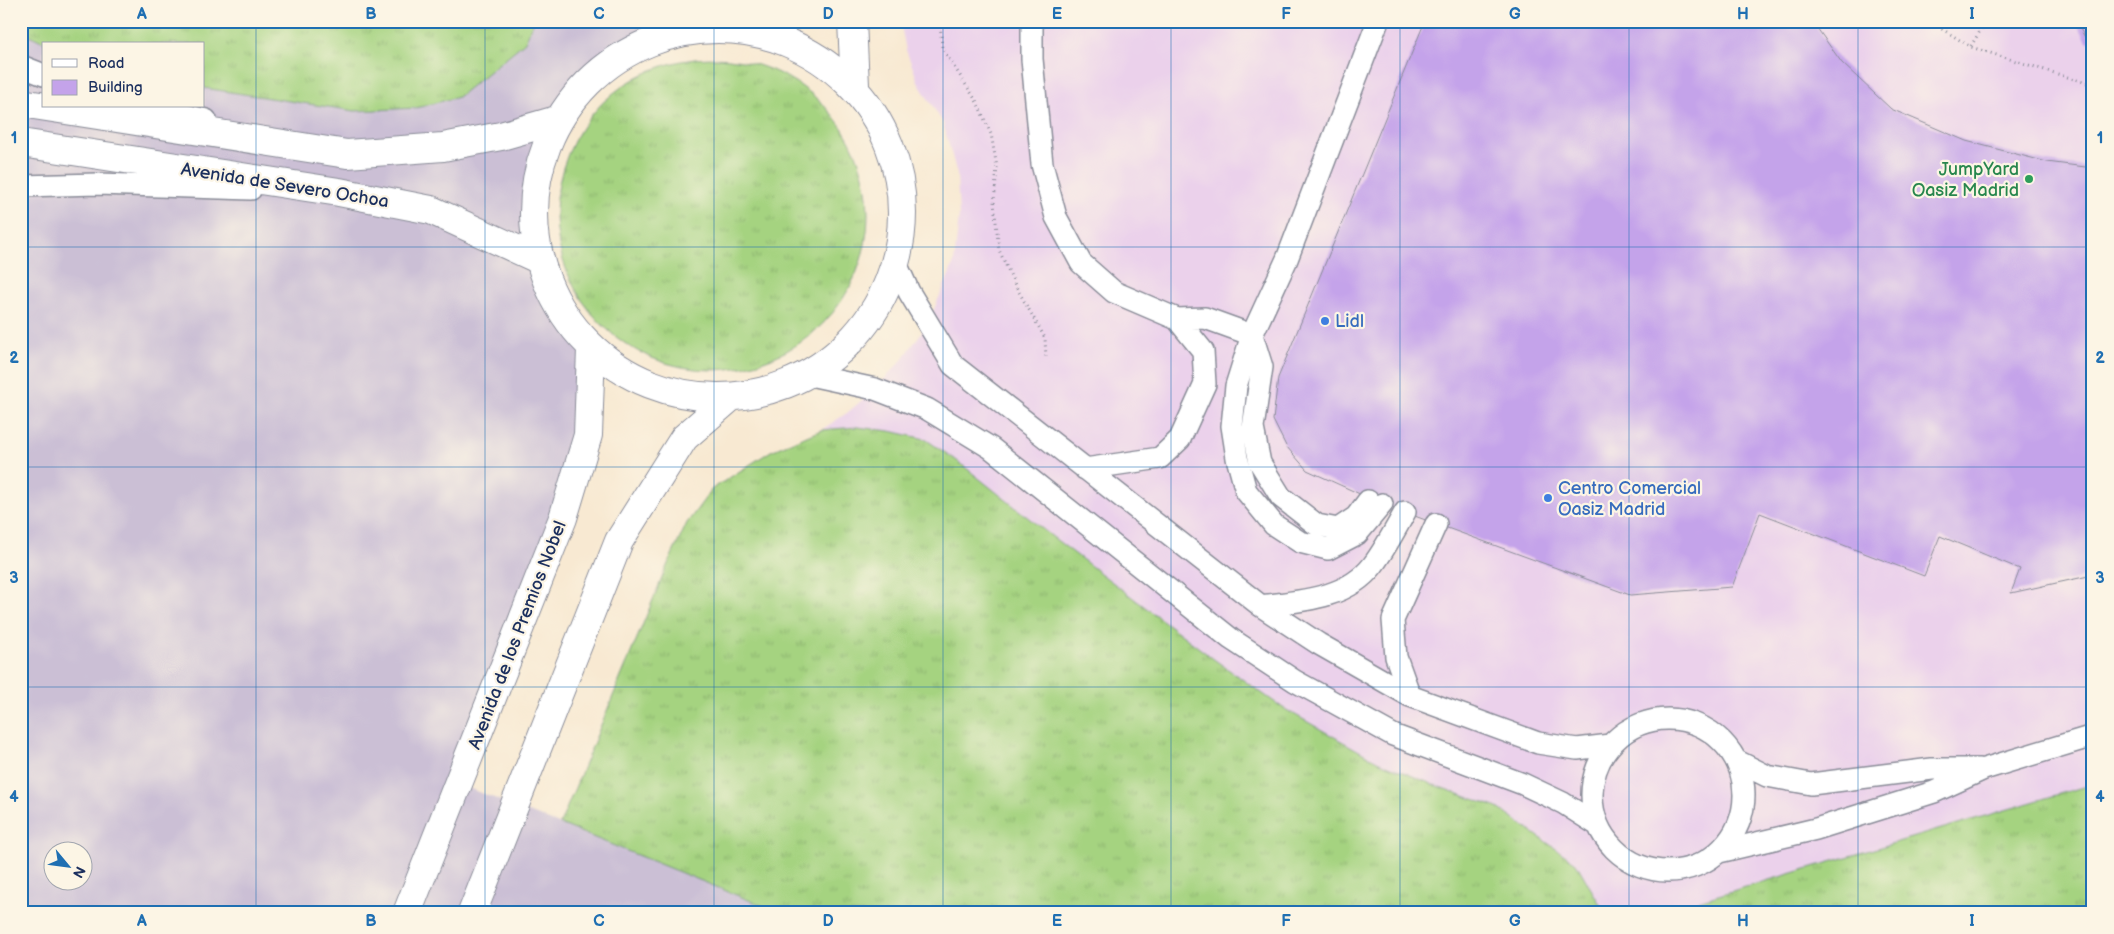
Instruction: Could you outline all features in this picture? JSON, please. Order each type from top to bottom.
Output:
[{"type":"street","points":[[852,21],[855,86]]},
{"type":"street","points":[[699,25],[754,30],[800,46],[809,50],[855,86],[892,145],[904,214],[895,261],[877,305],[854,340],[805,374],[768,391],[730,398],[680,395],[640,381],[632,378],[591,349],[558,308],[538,259],[534,188],[557,120],[593,75],[640,44],[699,25]]},
{"type":"street","points":[[21,103],[42,106]]},
{"type":"street","points":[[53,108],[347,154],[443,147],[501,136],[557,120]]},
{"type":"street","name":"Avenida de Severo Ochoa","points":[[21,143],[339,192],[431,210],[538,259]]},
{"type":"street","name":"Avenida de los Premios Nobel","points":[[407,913],[563,518],[588,435],[591,349]]},
{"type":"street","points":[[472,913],[619,541],[684,438],[730,398]]},
{"type":"lane","points":[[1032,21],[1032,59],[1042,164],[1056,217],[1081,263],[1114,292],[1177,319],[1205,318],[1252,335]]},
{"type":"lane","points":[[1376,501],[1338,529],[1317,525],[1281,497],[1260,463],[1254,428],[1262,367],[1252,335],[1287,259],[1378,21]]},
{"type":"lane","points":[[21,66],[42,74]]},
{"type":"lane","points":[[155,108],[347,154]]},
{"type":"lane","points":[[21,186],[98,184],[339,192]]},
{"type":"lane","points":[[895,261],[909,292],[953,365],[1261,606],[1319,644],[1410,696],[1538,742],[1577,749],[1610,746]]},
{"type":"lane","points":[[1085,469],[1160,458],[1180,439],[1205,384],[1203,351],[1177,319]]},
{"type":"lane","points":[[805,374],[875,389],[927,409],[992,448],[1231,639],[1295,681],[1393,735],[1524,784],[1564,804],[1596,824]]},
{"type":"lane","points":[[1261,606],[1304,600],[1346,590],[1372,566],[1405,512]]},
{"type":"lane","points":[[1410,696],[1396,657],[1393,620],[1436,524]]},
{"type":"lane","points":[[1666,718],[1688,721],[1708,730],[1724,743],[1737,761],[1744,785],[1743,810],[1735,833],[1719,852],[1698,866],[1675,872],[1650,870],[1628,861],[1609,845],[1596,824],[1591,797],[1596,770],[1610,746],[1626,731],[1638,725],[1666,718]]},
{"type":"lane","points":[[1719,852],[1816,829],[1934,792],[1984,769],[2093,736]]},
{"type":"lane","points":[[1737,761],[1768,776],[1811,784],[1932,769],[1984,769]]},
{"type":"path","points":[[940,21],[942,48],[977,102],[991,134],[997,167],[994,203],[999,250],[1015,286],[1046,338],[1046,359]]},
{"type":"path","points":[[1929,21],[1970,46],[2093,86]]},
{"type":"path","points":[[1970,46],[1986,21]]},
{"type":"shaded area","points":[[21,21],[704,21],[695,28],[640,44],[593,75],[557,120],[534,188],[538,259],[558,308],[591,349],[588,435],[459,784],[781,913],[21,913]]},
{"type":"shaded area","name":"Centro Comercial Oasiz Madrid","points":[[900,21],[2093,21],[2093,784],[1695,902],[1639,913],[1605,913],[1576,863],[1498,808],[1434,785],[1377,761],[1283,708],[1215,660],[1050,535],[956,460],[925,439],[890,431],[857,427],[821,430],[847,413],[875,389],[903,359],[928,323],[954,263],[959,216],[957,174],[943,123],[919,84],[906,50]]},
{"type":"green space","points":[[21,21],[534,21],[525,42],[458,97],[416,108],[355,111],[205,88],[205,42],[44,42],[21,31]]},
{"type":"green space","points":[[712,58],[742,61],[772,70],[799,84],[822,104],[842,127],[856,154],[865,184],[868,214],[865,244],[856,274],[842,301],[822,324],[799,344],[772,358],[742,367],[712,370],[682,367],[652,358],[625,344],[602,324],[582,301],[568,274],[559,244],[556,214],[559,184],[568,154],[582,127],[602,104],[625,84],[652,70],[682,61]]},
{"type":"green space","points":[[857,427],[890,431],[925,439],[956,460],[1050,535],[1215,660],[1283,708],[1377,761],[1434,785],[1498,808],[1576,863],[1605,913],[781,913],[560,824],[667,566],[687,523],[712,489],[771,451],[821,430]]},
{"type":"green space","points":[[2093,784],[2093,913],[1639,913],[1695,902]]},
{"type":"building","points":[[1425,21],[1812,21],[1842,63],[1891,109],[1966,141],[2047,162],[2093,168],[2093,575],[2011,593],[2020,569],[1940,536],[1924,576],[1760,513],[1732,587],[1630,595],[1382,504],[1307,470],[1286,446],[1273,420],[1278,378]]},
{"type":"building","points":[[2078,21],[2093,21],[2093,44],[2087,41],[2078,25]]},
{"type":"place","name":"JumpYard Oasiz Madrid","points":[[2029,179]]},
{"type":"place","name":"Lidl","points":[[1325,321]]},
{"type":"place","name":"Centro Comercial Oasiz Madrid","points":[[1548,498]]}]
